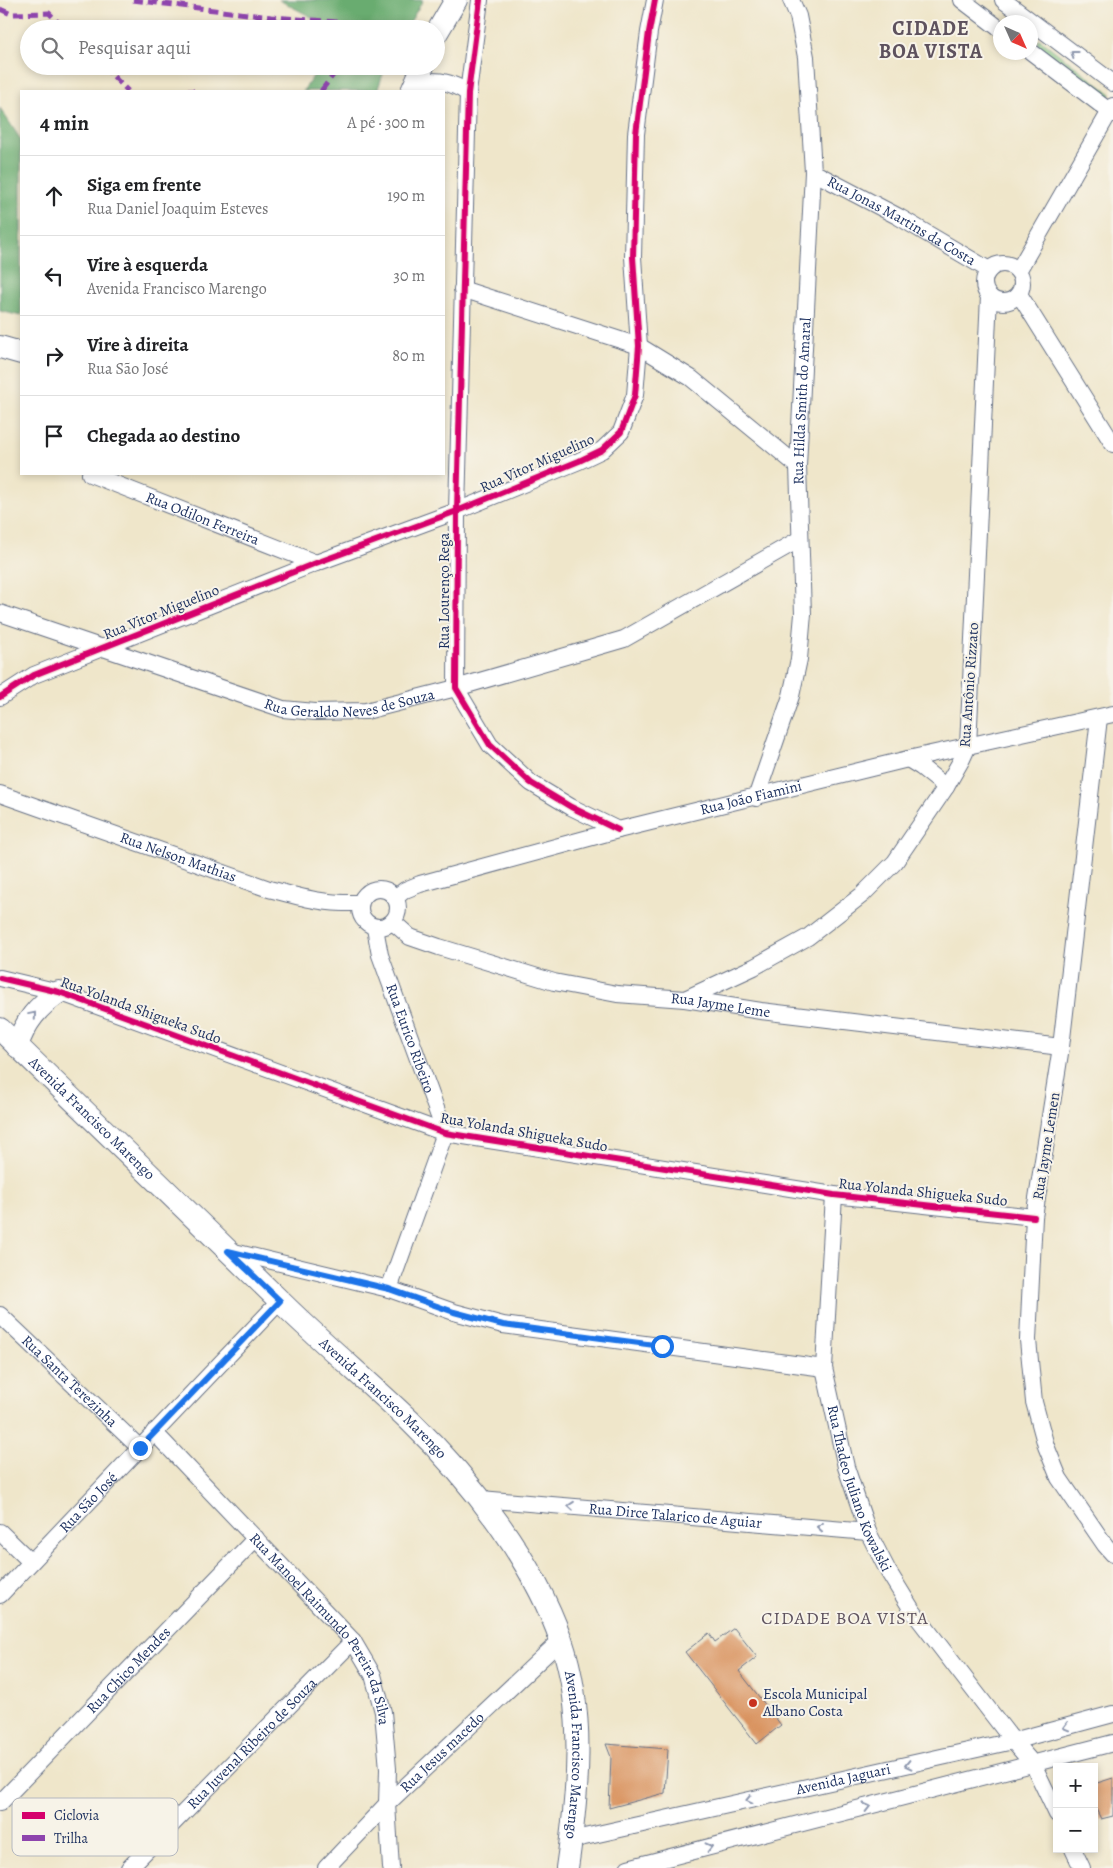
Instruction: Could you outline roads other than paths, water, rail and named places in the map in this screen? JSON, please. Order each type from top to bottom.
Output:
[{"type":"main road","points":[[444,20],[456,0]]},
{"type":"main road","points":[[0,347],[20,353]]},
{"type":"main road","points":[[17,1046],[22,1030],[29,1019],[47,1000],[59,992]]},
{"type":"main road","name":"Avenida Francisco Marengo","points":[[0,1029],[280,1301],[412,1423],[481,1499],[522,1560],[542,1595],[561,1640],[572,1681],[578,1740],[577,1789],[567,1868]]},
{"type":"street","name":"Rua Lourenço Rega","points":[[456,688],[457,512],[468,94],[480,0]]},
{"type":"street","name":"Rua Vitor Miguelino","points":[[0,697],[34,675],[316,563],[457,512],[578,461],[602,450],[621,432],[635,395],[639,346],[633,257],[636,134],[655,0]]},
{"type":"street","name":"Rua Hilda Smith do Amaral","points":[[756,798],[791,696],[799,659],[803,614],[798,466],[814,172],[806,57],[798,16],[791,0]]},
{"type":"street","points":[[962,0],[993,23]]},
{"type":"street","points":[[1005,15],[1007,1],[1113,83]]},
{"type":"street","points":[[1018,271],[1112,110],[1038,58]]},
{"type":"street","points":[[417,80],[449,82],[468,94]]},
{"type":"street","name":"Rua Jonas Martins da Costa","points":[[814,172],[899,216],[989,270]]},
{"type":"street","points":[[1006,264],[1013,266],[1018,271],[1022,284],[1019,294],[1015,298],[999,302],[985,292],[984,280],[989,270],[995,265],[1006,264]]},
{"type":"street","points":[[462,289],[639,346],[691,378],[798,466]]},
{"type":"street","points":[[1019,294],[1113,444]]},
{"type":"street","name":"Rua Antônio Rizzato","points":[[685,999],[754,966],[808,936],[862,895],[895,862],[946,787],[968,746],[989,296]]},
{"type":"street","name":"Rua Odilon Ferreira","points":[[93,475],[316,563]]},
{"type":"street","name":"Rua Geraldo Neves de Souza","points":[[0,613],[283,709],[315,712],[366,711],[456,688],[624,639],[800,539]]},
{"type":"street","points":[[456,688],[490,745],[531,783],[571,807],[618,830]]},
{"type":"street","name":"Rua João Fiamini","points":[[395,898],[405,890],[420,884],[618,830],[756,798],[908,759],[1106,716]]},
{"type":"street","name":"Rua Jayme Lemen","points":[[1106,716],[1061,1047],[1034,1217],[1028,1340],[1034,1402],[1046,1446],[1059,1478],[1113,1554]]},
{"type":"street","points":[[908,759],[946,787]]},
{"type":"street","name":"Rua Nelson Mathias","points":[[0,794],[269,889],[323,902],[360,903]]},
{"type":"street","points":[[373,890],[386,890],[395,898],[398,910],[393,922],[381,928],[375,928],[360,916],[362,897],[373,890]]},
{"type":"street","name":"Rua Jayme Leme","points":[[393,922],[410,937],[554,982],[616,994],[685,999],[761,1012],[1061,1047]]},
{"type":"street","name":"Rua Eurico Ribeiro","points":[[375,928],[380,955],[445,1133]]},
{"type":"street","name":"Rua Yolanda Shigueka Sudo","points":[[0,978],[59,992],[445,1133],[834,1195],[1034,1217]]},
{"type":"street","points":[[389,1289],[445,1133]]},
{"type":"street","name":"Rua Thadeo Juliano Kowalski","points":[[834,1195],[824,1368],[846,1467],[868,1532],[888,1571],[912,1610],[1013,1741],[1033,1764],[1054,1808]]},
{"type":"street","points":[[228,1251],[389,1289],[454,1312],[503,1325],[824,1368]]},
{"type":"street","name":"Rua São José","points":[[0,1595],[280,1301]]},
{"type":"street","name":"Rua Santa Terezinha","points":[[0,1316],[140,1448]]},
{"type":"street","name":"Rua Manoel Raimundo Pereira da Silva","points":[[154,1432],[353,1641],[373,1675],[383,1712],[388,1768],[387,1804],[391,1868]]},
{"type":"street","name":"Rua Dirce Talarico de Aguiar","points":[[481,1499],[868,1532]]},
{"type":"street","points":[[0,1532],[31,1562]]},
{"type":"street","name":"Rua Chico Mendes","points":[[0,1803],[256,1538]]},
{"type":"street","name":"Rua Jesus macedo","points":[[326,1868],[387,1804],[561,1640]]},
{"type":"street","name":"Rua Juvenal Ribeiro de Souza","points":[[178,1819],[353,1641]]},
{"type":"street","name":"Avenida Jaguari","points":[[571,1840],[1013,1741],[1113,1714]]},
{"type":"street","name":"Avenida Jaguari","points":[[628,1868],[1113,1743]]},
{"type":"street","points":[[1075,1853],[1082,1868]]},
{"type":"street","name":"Rua Juvenal Ribeiro de Souza","points":[[130,1868],[142,1856]]},
{"type":"place","name":"Escola Municipal Albano Costa","points":[[753,1703]]},
{"type":"district","name":"CIDADE BOA VISTA","points":[[931,40]]},
{"type":"district","name":"CIDADE BOA VISTA","points":[[845,1618]]}]
